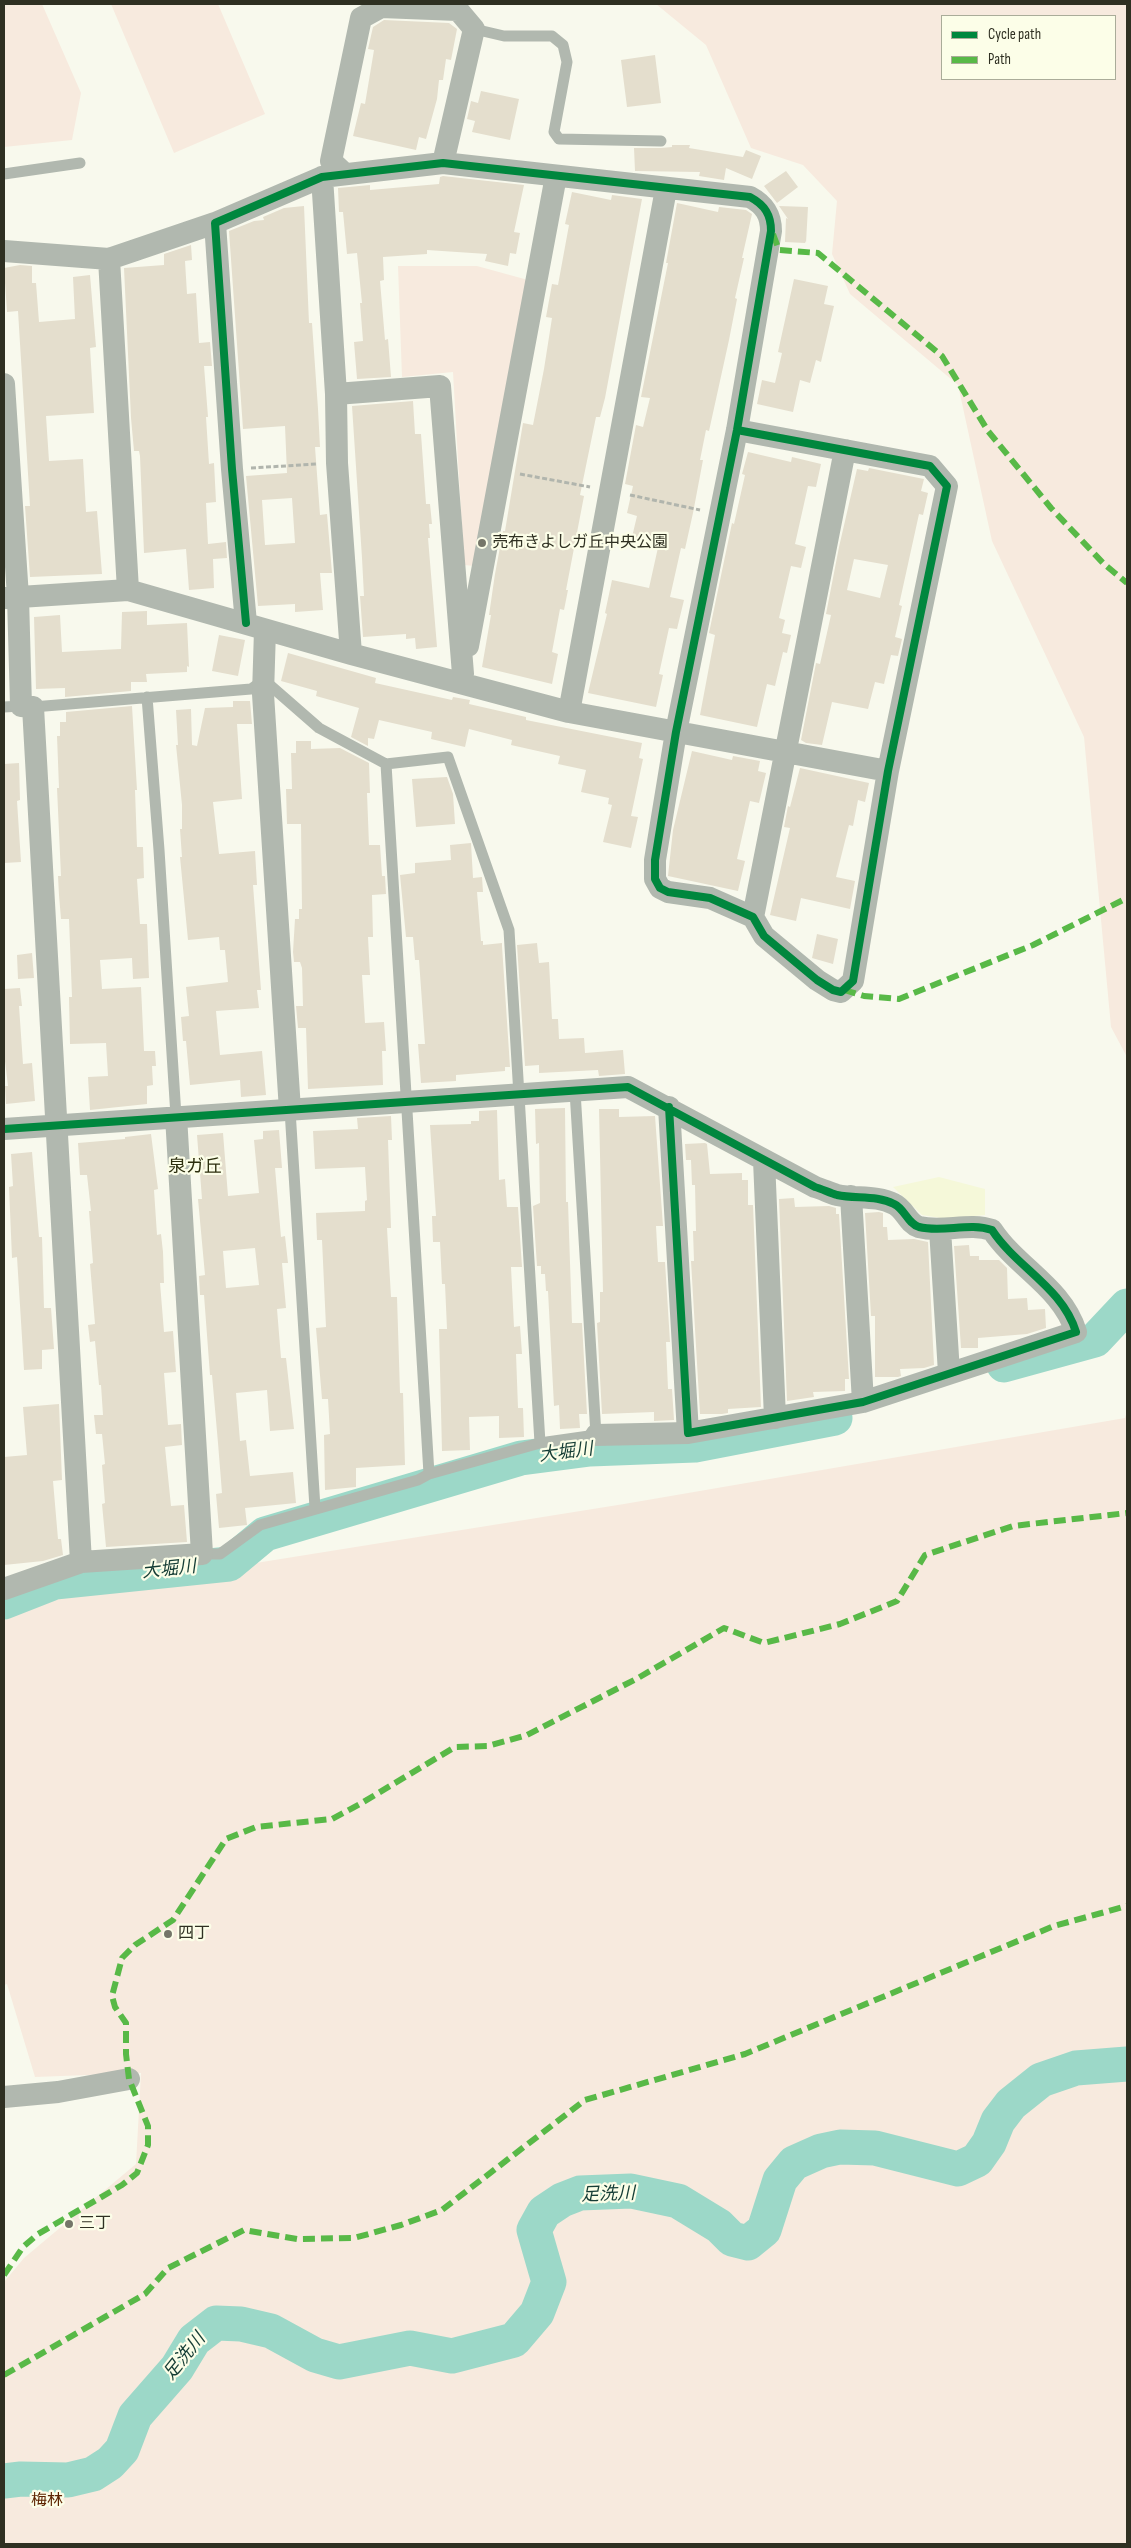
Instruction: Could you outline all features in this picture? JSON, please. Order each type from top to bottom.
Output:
[{"type":"street","points":[[344,173],[331,161],[361,18],[381,7],[458,10],[474,29],[443,163]]},
{"type":"street","points":[[4,251],[110,258],[215,223],[322,177],[443,163],[750,197],[758,202],[771,220],[737,430],[676,732],[655,860],[655,878],[660,888],[668,892],[710,898],[753,917],[764,936],[825,986],[841,992],[853,981],[888,771],[947,486],[930,466],[737,430]]},
{"type":"street","points":[[462,679],[556,176]]},
{"type":"street","points":[[322,177],[351,654]]},
{"type":"street","points":[[569,712],[666,189]]},
{"type":"street","points":[[215,223],[232,469],[264,680],[263,694],[290,1110]]},
{"type":"street","points":[[110,258],[128,590]]},
{"type":"street","points":[[4,384],[11,598],[19,707],[58,1125],[81,1562]]},
{"type":"street","points":[[336,394],[440,386],[462,679]]},
{"type":"street","points":[[753,917],[845,450]]},
{"type":"street","points":[[11,598],[128,590],[351,654],[462,679],[569,712],[888,771]]},
{"type":"street","points":[[4,1129],[176,1116],[518,1096],[628,1087],[669,1107],[815,1187],[837,1195],[885,1200],[896,1204],[910,1222],[917,1226],[940,1228],[979,1227],[992,1230],[1057,1295],[1072,1320],[1076,1332],[863,1402],[688,1434],[596,1435]]},
{"type":"street","points":[[669,1107],[688,1434]]},
{"type":"street","points":[[4,1589],[81,1562],[202,1554],[176,1116]]},
{"type":"street","points":[[764,1160],[775,1418]]},
{"type":"street","points":[[851,1196],[863,1402]]},
{"type":"street","points":[[940,1228],[949,1373]]},
{"type":"street","points":[[4,2097],[58,2092],[129,2079]]},
{"type":"lane","points":[[474,29],[504,36],[552,36],[563,45],[567,62],[554,132],[559,139],[661,141]]},
{"type":"lane","points":[[4,174],[80,163]]},
{"type":"lane","points":[[19,707],[252,689],[264,680],[319,728],[386,764],[448,757],[508,930],[540,1443]]},
{"type":"lane","points":[[146,697],[159,850],[176,1116]]},
{"type":"lane","points":[[386,764],[428,1474]]},
{"type":"lane","points":[[202,1554],[220,1554],[260,1525],[315,1508],[418,1480],[428,1474],[540,1443],[596,1435],[575,1091]]},
{"type":"lane","points":[[290,1110],[315,1508]]},
{"type":"path","points":[[232,469],[338,463]]},
{"type":"shaded area","points":[[939,1177],[985,1189],[985,1215],[946,1219],[922,1215],[893,1187]]},
{"type":"green space","points":[[4,4],[42,4],[81,93],[72,140],[4,147]]},
{"type":"green space","points":[[111,4],[218,4],[265,114],[174,153]]},
{"type":"green space","points":[[656,4],[1127,4],[1127,1057],[1111,1027],[1084,737],[992,541],[958,385],[850,294],[832,254],[837,201],[803,165],[751,148],[706,45]]},
{"type":"green space","points":[[398,266],[477,266],[528,280],[475,566],[464,565],[453,372],[402,377]]},
{"type":"green space","name":"梅林","points":[[1127,1411],[1127,2544],[4,2544],[4,2282],[24,2258],[136,2164],[141,2073],[35,2077],[7,1984],[4,1985],[4,1614],[81,1591],[624,1504],[1125,1418]]},
{"type":"building","points":[[384,20],[449,23],[457,29],[451,60],[446,59],[443,80],[439,80],[437,99],[426,139],[419,137],[416,150],[353,136],[361,103],[365,104],[374,50],[368,49],[373,27]]},
{"type":"building","points":[[655,55],[661,103],[627,107],[621,60]]},
{"type":"building","points":[[481,91],[519,99],[510,140],[472,132],[475,121],[467,119],[471,101],[478,103]]},
{"type":"building","points":[[672,145],[690,145],[689,148],[743,157],[746,150],[761,156],[752,179],[726,168],[724,180],[699,176],[700,172],[635,171],[634,148],[661,148],[672,147]]},
{"type":"building","points":[[786,171],[798,187],[777,203],[764,186]]},
{"type":"building","points":[[440,177],[524,185],[514,232],[520,233],[516,254],[510,253],[508,266],[485,261],[487,254],[427,250],[427,254],[383,257],[384,280],[380,281],[385,340],[388,339],[391,377],[357,379],[354,342],[363,341],[360,303],[362,303],[357,253],[347,254],[343,212],[339,212],[338,188],[370,185],[370,190],[439,184]]},
{"type":"building","points":[[572,192],[611,200],[612,195],[642,199],[605,398],[600,417],[596,417],[580,495],[584,496],[566,590],[568,590],[564,610],[560,609],[552,652],[558,654],[552,684],[482,667],[491,615],[489,615],[495,574],[503,531],[505,531],[523,423],[533,425],[544,369],[552,318],[546,317],[552,284],[558,285],[569,225],[565,224]]},
{"type":"building","points":[[677,203],[718,212],[719,207],[746,210],[752,214],[742,258],[744,258],[735,298],[737,299],[729,340],[709,431],[706,430],[700,460],[703,460],[693,513],[685,549],[681,548],[670,597],[684,600],[677,629],[669,628],[659,674],[663,675],[656,707],[588,693],[607,614],[605,613],[612,580],[649,588],[659,543],[632,537],[637,516],[627,513],[633,486],[625,484],[636,425],[643,427],[650,398],[641,397],[668,263],[666,263]]},
{"type":"building","points":[[304,206],[309,323],[312,323],[320,447],[315,447],[320,515],[327,514],[332,573],[320,573],[323,610],[295,612],[295,604],[258,606],[246,476],[287,473],[285,426],[243,429],[229,231],[254,221],[264,220],[263,217],[284,208]],"holes":[[[292,498],[295,543],[265,545],[262,500]]]},
{"type":"building","points":[[779,206],[808,207],[806,243],[805,241],[805,243],[785,242],[786,218],[788,219]]},
{"type":"building","points":[[191,245],[192,260],[185,261],[187,294],[196,293],[199,343],[210,342],[212,366],[204,366],[209,464],[214,463],[216,502],[206,503],[208,544],[226,542],[227,558],[213,559],[214,588],[189,590],[186,549],[144,553],[140,456],[139,451],[134,451],[131,418],[124,268],[164,265],[164,254]]},
{"type":"building","points":[[20,265],[32,266],[32,283],[36,283],[39,322],[75,319],[73,277],[90,275],[96,347],[90,348],[94,413],[46,416],[49,461],[83,459],[86,512],[97,511],[102,574],[30,577],[25,506],[30,506],[18,311],[7,312],[4,268]]},
{"type":"building","points":[[794,279],[828,286],[824,304],[834,306],[821,362],[816,360],[810,383],[800,380],[793,412],[757,404],[762,380],[775,383],[782,353],[778,352]]},
{"type":"building","points":[[413,401],[415,434],[421,434],[426,504],[430,504],[432,524],[429,524],[430,538],[428,538],[437,647],[416,649],[415,638],[406,639],[406,634],[363,637],[360,596],[364,596],[352,406]]},
{"type":"building","points":[[748,452],[791,462],[792,457],[821,464],[816,487],[808,486],[795,544],[806,547],[801,568],[791,566],[779,618],[785,620],[782,633],[791,635],[787,653],[783,652],[775,686],[767,684],[757,727],[700,715],[715,635],[709,633],[732,523],[734,524],[745,475],[742,474]]},
{"type":"building","points":[[869,468],[924,479],[921,491],[928,493],[923,515],[919,514],[899,605],[902,606],[895,637],[902,639],[898,656],[891,655],[884,684],[875,682],[868,709],[832,702],[822,745],[806,743],[801,740],[816,663],[820,664],[831,615],[826,614],[839,547],[857,469],[868,471]],"holes":[[[854,559],[888,565],[880,598],[847,590]]]},
{"type":"building","points":[[147,611],[147,625],[187,623],[189,667],[187,666],[187,672],[146,674],[147,682],[131,682],[131,691],[65,697],[65,688],[36,689],[34,617],[60,615],[62,652],[121,649],[122,612]]},
{"type":"building","points":[[219,635],[245,640],[238,676],[212,671]]},
{"type":"building","points":[[288,653],[376,678],[375,683],[452,700],[453,697],[470,700],[469,704],[526,717],[526,720],[642,743],[639,758],[643,759],[631,816],[638,817],[631,848],[603,842],[612,805],[608,804],[609,798],[581,792],[586,770],[558,764],[560,756],[511,745],[512,740],[469,729],[465,747],[431,739],[432,732],[379,720],[374,739],[368,738],[368,746],[351,737],[359,708],[316,696],[317,691],[281,681]]},
{"type":"building","points":[[233,701],[250,701],[252,724],[237,724],[242,799],[213,802],[219,854],[255,851],[257,885],[253,885],[261,990],[257,990],[259,1008],[216,1011],[220,1055],[262,1051],[266,1095],[241,1097],[240,1080],[190,1085],[186,1041],[183,1041],[181,1017],[189,1016],[186,987],[228,982],[225,950],[220,950],[219,937],[188,940],[180,857],[182,857],[180,829],[182,829],[182,805],[176,745],[178,745],[176,710],[191,709],[192,745],[197,746],[205,708],[233,707]]},
{"type":"building","points":[[132,706],[137,790],[135,790],[137,847],[143,847],[144,878],[137,879],[140,924],[147,924],[149,978],[133,979],[132,958],[100,960],[102,989],[141,987],[144,1051],[155,1051],[156,1066],[152,1066],[153,1085],[147,1086],[147,1104],[90,1110],[88,1077],[108,1076],[106,1043],[70,1044],[69,997],[72,997],[69,919],[61,919],[58,876],[61,876],[57,736],[60,736],[60,722],[66,722],[66,712]]},
{"type":"building","points":[[296,741],[311,741],[311,749],[340,748],[369,763],[370,793],[367,793],[369,845],[380,845],[382,876],[385,876],[386,894],[372,895],[373,937],[368,937],[370,975],[362,975],[365,1023],[384,1022],[386,1051],[382,1051],[383,1085],[308,1089],[306,1028],[298,1028],[296,1006],[303,1006],[302,968],[300,962],[294,962],[293,952],[295,919],[299,919],[299,909],[302,909],[301,824],[287,824],[286,789],[292,789],[291,753],[296,753]]},
{"type":"building","points":[[692,751],[732,760],[733,756],[760,761],[758,771],[766,773],[759,803],[750,801],[737,859],[745,861],[738,891],[668,876],[673,830]]},
{"type":"building","points":[[19,763],[20,800],[17,801],[21,862],[4,863],[4,764]]},
{"type":"building","points":[[800,768],[869,783],[865,802],[858,800],[853,826],[849,825],[836,877],[855,881],[850,909],[801,898],[796,921],[770,915],[790,828],[784,827],[788,806],[790,807]]},
{"type":"building","points":[[447,777],[453,794],[455,824],[416,827],[412,779]]},
{"type":"building","points":[[471,843],[473,878],[482,877],[483,892],[477,892],[481,941],[483,941],[483,945],[502,943],[510,1067],[505,1067],[505,1071],[456,1075],[456,1081],[421,1083],[418,1044],[425,1044],[419,960],[415,960],[413,937],[406,937],[400,875],[415,873],[415,863],[451,860],[450,845]]},
{"type":"building","points":[[817,934],[838,939],[833,964],[812,958]]},
{"type":"building","points":[[537,943],[539,963],[549,962],[552,1019],[558,1019],[559,1039],[584,1038],[585,1053],[623,1050],[625,1074],[599,1076],[598,1070],[539,1073],[539,1065],[525,1066],[517,945]]},
{"type":"building","points":[[32,953],[34,978],[18,979],[17,955]]},
{"type":"building","points":[[20,988],[22,1006],[19,1006],[23,1064],[32,1063],[35,1101],[6,1104],[5,1086],[8,1086],[4,1053],[4,989]]},
{"type":"building","points":[[565,1108],[566,1202],[568,1202],[572,1323],[582,1323],[587,1414],[579,1414],[580,1428],[560,1429],[559,1405],[554,1406],[548,1291],[546,1291],[545,1274],[541,1274],[541,1266],[537,1266],[533,1206],[540,1203],[539,1143],[536,1144],[535,1109]]},
{"type":"building","points":[[599,1109],[619,1109],[619,1117],[655,1116],[663,1226],[656,1226],[658,1262],[665,1262],[670,1342],[666,1342],[668,1389],[672,1389],[674,1420],[654,1421],[654,1412],[602,1414],[597,1323],[600,1322],[600,1292],[603,1292]]},
{"type":"building","points":[[497,1110],[499,1180],[505,1179],[507,1207],[518,1207],[522,1267],[511,1267],[514,1327],[520,1326],[522,1354],[516,1354],[518,1408],[523,1408],[524,1437],[499,1438],[499,1416],[469,1417],[470,1450],[442,1451],[439,1329],[447,1329],[445,1284],[442,1284],[440,1242],[433,1242],[432,1216],[436,1216],[430,1125],[471,1124],[471,1121],[479,1121],[479,1111]]},
{"type":"building","points":[[391,1116],[392,1140],[388,1140],[391,1228],[387,1228],[391,1297],[397,1297],[400,1393],[403,1393],[405,1465],[356,1468],[356,1487],[325,1490],[324,1435],[330,1434],[328,1399],[322,1399],[316,1328],[326,1327],[322,1240],[317,1240],[316,1213],[365,1211],[365,1201],[367,1200],[365,1167],[315,1169],[313,1131],[358,1129],[357,1118]]},
{"type":"building","points":[[279,1130],[282,1168],[275,1168],[281,1237],[285,1236],[288,1263],[282,1263],[286,1308],[277,1309],[281,1358],[286,1358],[294,1429],[270,1431],[267,1390],[236,1393],[240,1441],[246,1440],[250,1476],[293,1472],[296,1503],[245,1508],[247,1525],[219,1528],[216,1494],[222,1493],[218,1443],[212,1375],[210,1375],[204,1295],[200,1295],[199,1276],[205,1275],[198,1199],[202,1199],[197,1135],[223,1133],[228,1196],[259,1193],[254,1140],[263,1139],[263,1131]],"holes":[[[255,1248],[259,1285],[226,1288],[223,1251]]]},
{"type":"building","points":[[151,1134],[158,1189],[154,1190],[157,1235],[161,1234],[163,1252],[164,1283],[160,1283],[164,1332],[173,1331],[176,1372],[164,1373],[168,1425],[181,1424],[182,1445],[165,1447],[171,1506],[184,1505],[187,1542],[106,1547],[102,1504],[105,1503],[102,1465],[105,1464],[102,1434],[96,1434],[94,1415],[103,1415],[101,1385],[99,1385],[95,1341],[90,1342],[88,1325],[95,1324],[90,1264],[93,1263],[89,1211],[91,1211],[87,1175],[80,1175],[78,1143],[125,1139],[125,1137]]},
{"type":"building","points":[[685,1144],[707,1144],[710,1174],[742,1173],[742,1180],[748,1180],[748,1205],[753,1205],[761,1407],[728,1409],[728,1413],[722,1414],[700,1414],[691,1261],[694,1261],[693,1231],[696,1231],[695,1185],[692,1185],[691,1160],[686,1160]]},
{"type":"building","points":[[32,1152],[39,1237],[42,1237],[44,1308],[51,1308],[54,1349],[42,1350],[42,1369],[24,1370],[17,1257],[12,1258],[9,1187],[13,1186],[11,1154]]},
{"type":"building","points":[[794,1198],[795,1207],[829,1206],[836,1208],[836,1214],[839,1214],[849,1379],[845,1379],[845,1391],[813,1392],[814,1397],[787,1401],[779,1199]]},
{"type":"building","points":[[865,1213],[883,1213],[883,1227],[887,1227],[888,1240],[914,1239],[928,1242],[934,1365],[924,1368],[900,1369],[901,1376],[898,1377],[875,1377],[875,1316],[871,1316]]},
{"type":"building","points":[[969,1245],[970,1256],[979,1256],[979,1260],[999,1260],[1007,1268],[1008,1299],[1027,1298],[1028,1310],[1045,1309],[1046,1328],[1027,1334],[978,1338],[978,1348],[961,1348],[954,1246]]},
{"type":"building","points":[[59,1404],[62,1480],[53,1481],[58,1539],[61,1539],[63,1555],[43,1561],[4,1565],[4,1457],[27,1455],[23,1407]]},
{"type":"waterway","name":"大堀川","points":[[1004,1365],[1095,1340],[1127,1306]]},
{"type":"waterway","name":"大堀川","points":[[4,1602],[55,1582],[229,1564],[265,1534],[521,1458],[590,1449],[695,1445],[835,1418]]},
{"type":"waterway","name":"足洗川","points":[[4,2481],[21,2479],[68,2480],[93,2474],[110,2463],[122,2450],[135,2416],[177,2368],[194,2340],[216,2323],[241,2324],[271,2331],[315,2355],[339,2362],[410,2348],[452,2356],[514,2340],[537,2313],[549,2282],[534,2230],[544,2212],[562,2200],[580,2193],[631,2191],[678,2201],[719,2226],[732,2239],[748,2243],[764,2230],[780,2180],[794,2163],[821,2151],[840,2147],[875,2148],[958,2169],[977,2160],[989,2143],[998,2121],[1011,2104],[1041,2080],[1076,2068],[1127,2064]]},
{"type":"marked path","points":[[773,234],[779,250],[818,253],[942,356],[988,431],[1051,508],[1104,564],[1127,583]]},
{"type":"marked path","points":[[844,990],[864,996],[899,999],[1033,945],[1127,898]]},
{"type":"marked path","points":[[4,2275],[23,2247],[38,2234],[122,2185],[137,2173],[148,2145],[148,2126],[129,2079],[126,2054],[126,2023],[115,2007],[112,1996],[122,1958],[135,1945],[173,1920],[226,1839],[256,1827],[332,1819],[455,1747],[488,1746],[527,1735],[638,1678],[724,1628],[764,1643],[840,1624],[897,1601],[925,1555],[1013,1526],[1127,1513]]},
{"type":"marked path","points":[[4,2375],[145,2294],[168,2268],[244,2230],[297,2239],[354,2238],[401,2225],[442,2210],[585,2100],[745,2054],[1054,1926],[1127,1906]]},
{"type":"cycle path","points":[[246,623],[232,469],[215,223],[322,177],[443,163],[750,197],[755,200],[766,211],[770,220],[771,231],[737,430],[676,732],[655,860],[655,879],[660,888],[668,892],[710,898],[753,917],[764,936],[817,980],[833,990],[841,992],[853,981],[888,771],[947,486],[930,466],[737,430]]},
{"type":"cycle path","points":[[4,1129],[628,1087],[815,1187],[837,1195],[887,1201],[898,1206],[919,1227],[928,1229],[974,1227],[992,1230],[1014,1256],[1060,1302],[1076,1332],[863,1402],[688,1433],[669,1107]]},
{"type":"place","name":"売布きよしガ丘中央公園","points":[[482,543]]},
{"type":"place","name":"四丁","points":[[168,1934]]},
{"type":"place","name":"三丁","points":[[69,2224]]},
{"type":"district","name":"泉ガ丘","points":[[195,1167]]}]
